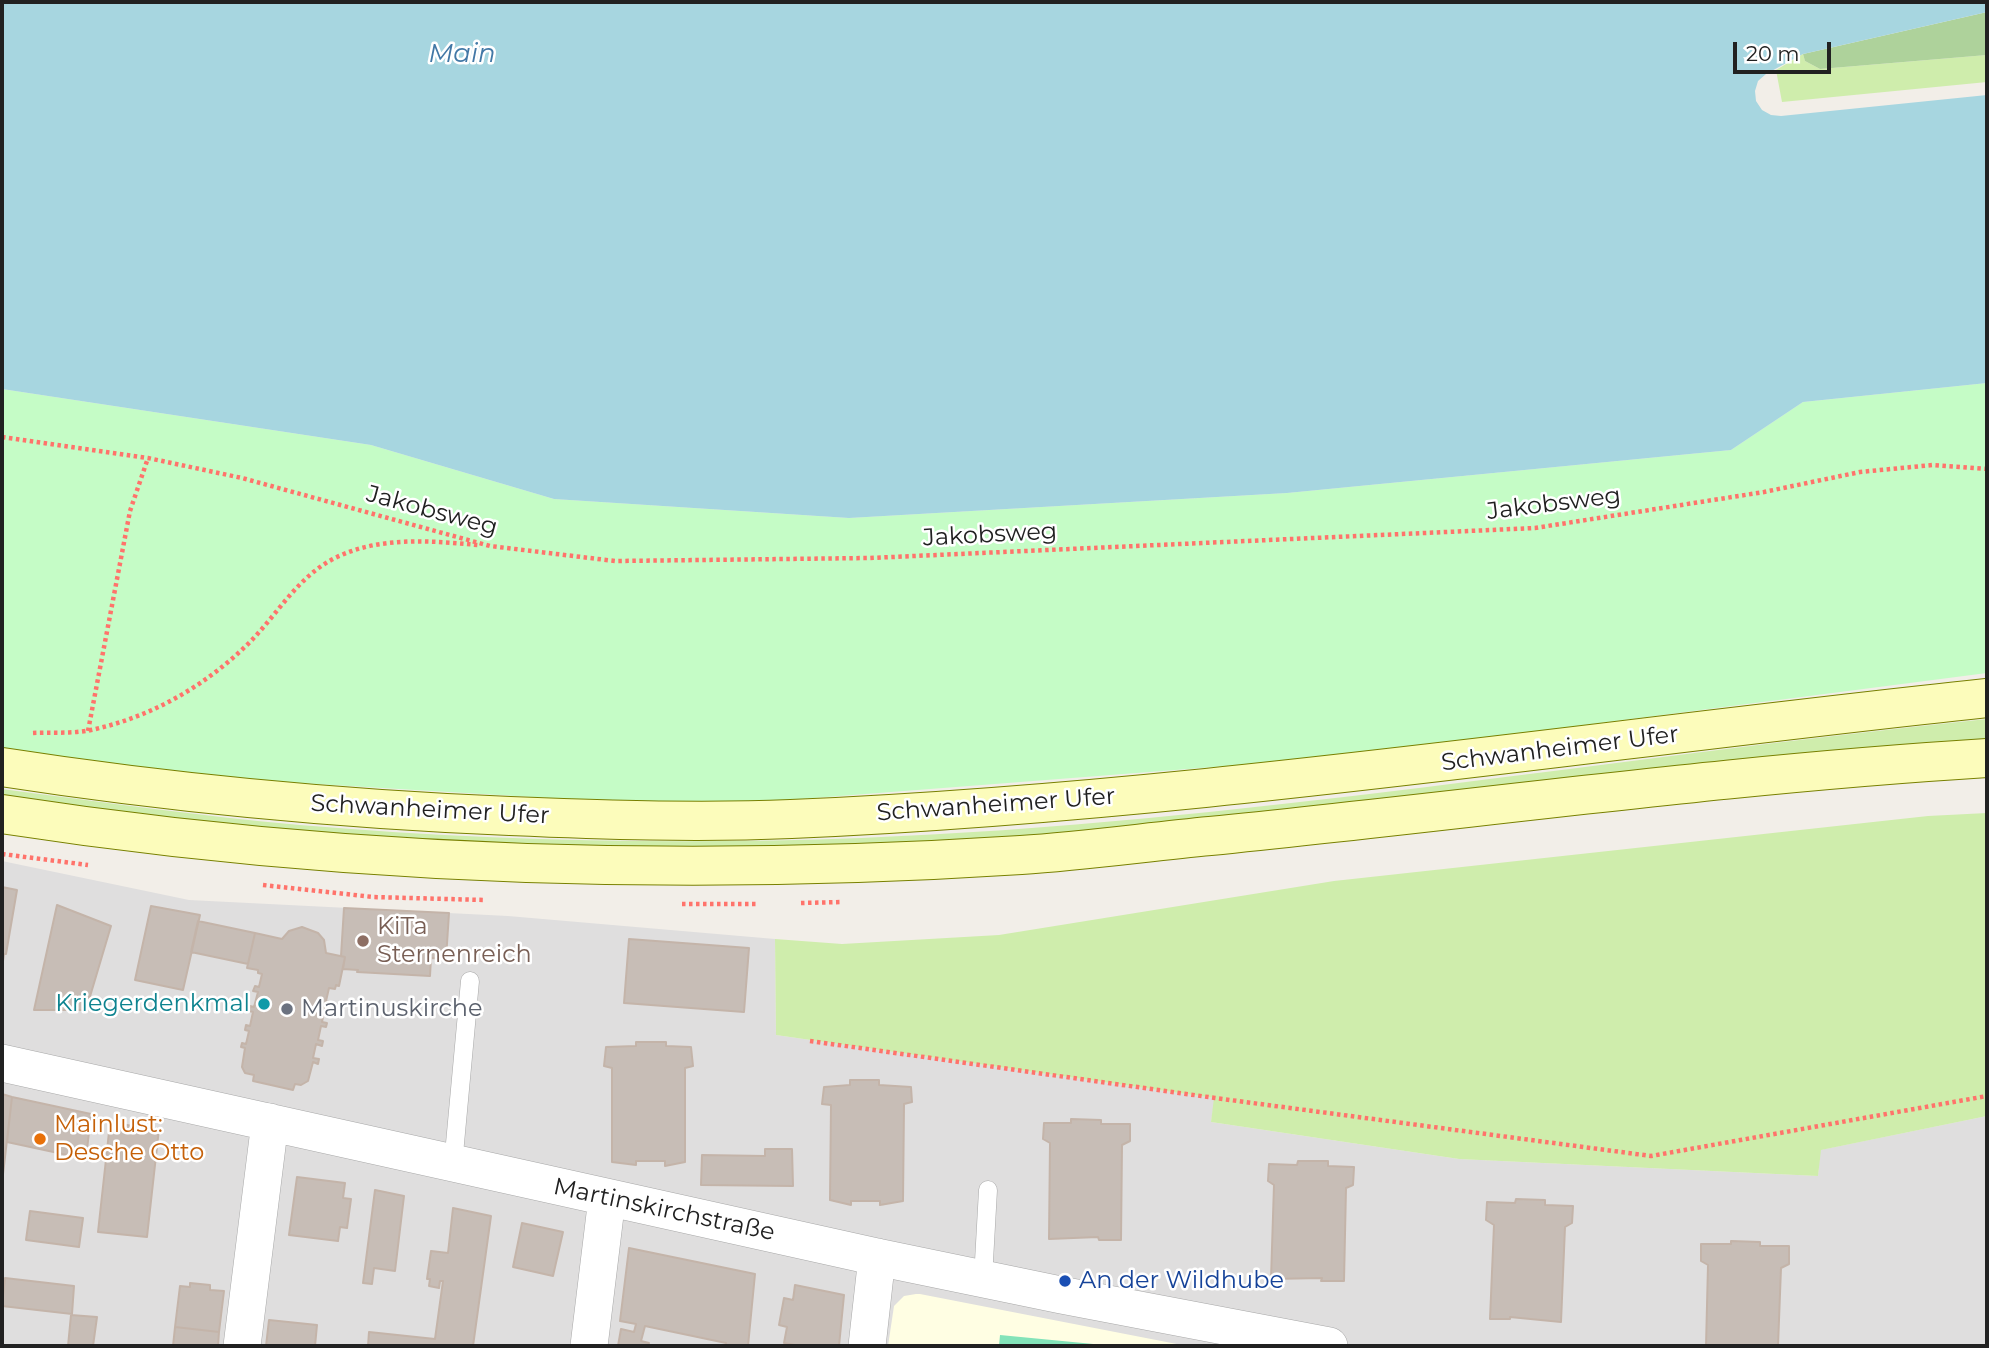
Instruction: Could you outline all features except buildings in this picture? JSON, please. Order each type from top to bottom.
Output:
[{"type":"main road","name":"Schwanheimer Ufer","points":[[2,767],[117,785],[376,810],[606,820],[786,819],[1020,806],[1339,774],[1987,698]]},
{"type":"main road","name":"Schwanheimer Ufer","points":[[2,814],[105,830],[368,856],[606,866],[781,866],[1023,855],[1791,774],[1987,758]]},
{"type":"street","name":"Martinskirchstraße","points":[[2,1063],[877,1257],[1329,1346]]},
{"type":"street","points":[[242,1346],[271,1122]]},
{"type":"street","points":[[589,1346],[607,1198]]},
{"type":"street","points":[[867,1346],[877,1257]]},
{"type":"lane","points":[[453,1164],[470,981]]},
{"type":"lane","points":[[983,1279],[988,1191]]},
{"type":"path","name":"Jakobsweg","points":[[2,437],[148,457],[242,478],[489,546],[614,561],[870,558],[1535,528],[1764,492],[1860,472],[1933,465],[1987,469]]},
{"type":"path","points":[[88,730],[130,511],[148,457]]},
{"type":"path","points":[[26,734],[88,730],[124,721],[170,703],[213,674],[251,641],[310,573],[336,557],[357,549],[419,540],[489,546]]},
{"type":"path","points":[[810,1041],[1201,1097],[1651,1156],[1987,1096]]},
{"type":"shaded area","points":[[2,861],[189,900],[508,916],[775,939],[776,1035],[1215,1098],[1211,1122],[1459,1159],[1818,1176],[1820,1150],[1987,1116],[1987,1346],[2,1346]]},
{"type":"shaded area","points":[[920,1294],[1187,1346],[888,1346],[894,1306],[904,1296]]},
{"type":"green space","points":[[1987,12],[1987,55],[1820,69],[1805,61],[1803,54]]},
{"type":"green space","points":[[1803,54],[1805,61],[1820,69],[1987,55],[1987,82],[1782,102],[1776,70]]},
{"type":"green space","points":[[1987,383],[1987,673],[1330,758],[698,807],[116,772],[2,751],[2,389],[371,445],[554,499],[849,518],[1287,493],[1731,450],[1803,402]]},
{"type":"green space","points":[[1987,719],[1987,739],[1881,747],[1096,833],[683,853],[316,837],[2,799],[2,789],[263,821],[440,835],[651,841],[861,838],[1003,830],[1285,804]]},
{"type":"green space","points":[[1987,813],[1987,1116],[1821,1150],[1818,1176],[1459,1159],[1211,1122],[1214,1098],[776,1035],[775,939],[842,944],[999,935],[1334,881],[1928,816]]},
{"type":"green space","points":[[1000,1335],[1114,1346],[999,1346]]},
{"type":"water","name":"Main","points":[[2,2],[1987,2],[1987,12],[1803,54],[1766,74],[1758,81],[1755,91],[1756,101],[1762,110],[1781,116],[1987,95],[1987,383],[1803,402],[1731,450],[1287,493],[849,518],[554,499],[371,445],[2,389]]},
{"type":"place","name":"KiTa Sternenreich","points":[[363,941]]},
{"type":"place","name":"Kriegerdenkmal","points":[[264,1004]]},
{"type":"place","name":"Martinuskirche","points":[[287,1009]]},
{"type":"place","name":"Mainlust: Desche Otto","points":[[40,1139]]},
{"type":"place","name":"An der Wildhube","points":[[1065,1281]]}]
